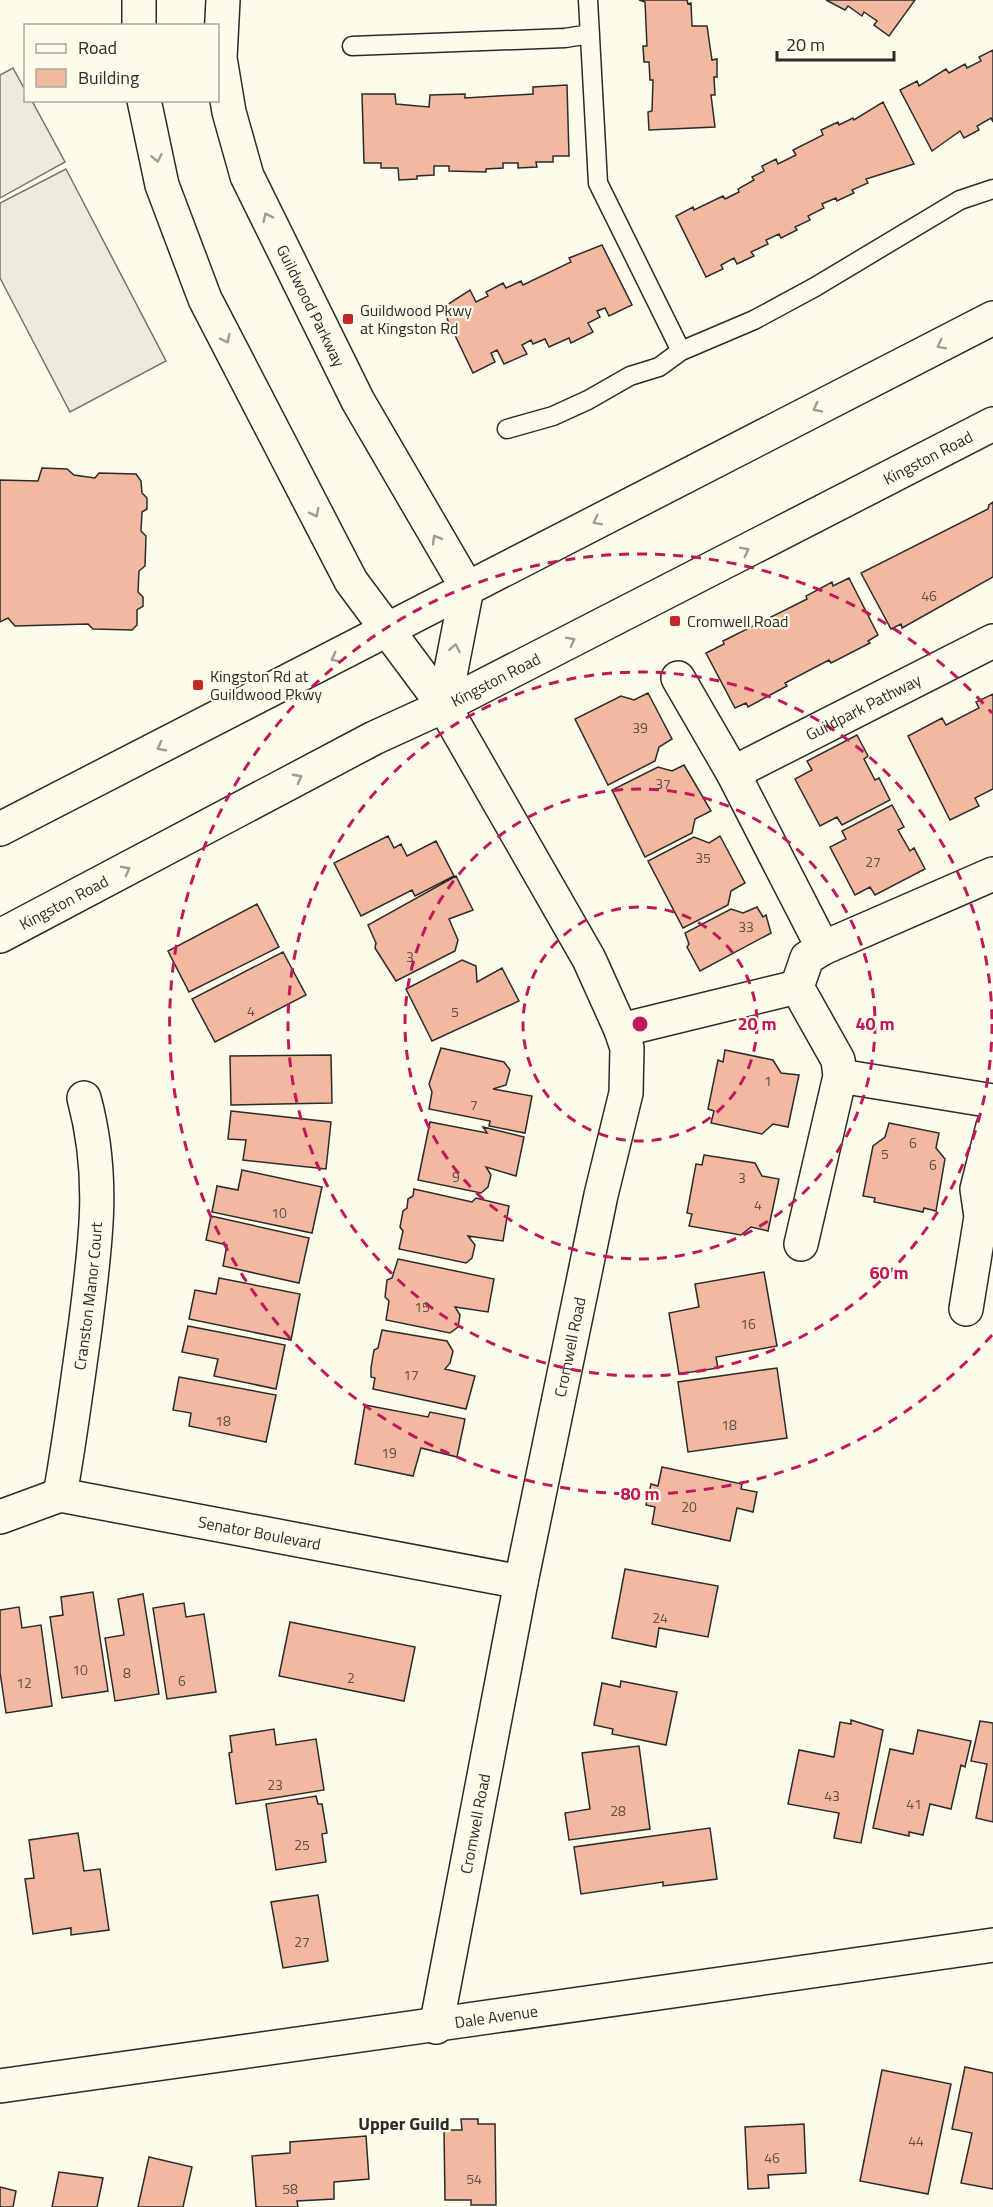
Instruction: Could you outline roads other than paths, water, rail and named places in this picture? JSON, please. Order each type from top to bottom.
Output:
[{"type":"street","points":[[138,0],[139,24]]},
{"type":"street","name":"Guildwood Parkway","points":[[223,0],[220,58],[229,112],[247,176],[358,401],[467,588]]},
{"type":"street","points":[[144,102],[162,184],[205,298],[351,580],[387,631]]},
{"type":"street","points":[[0,829],[993,318]]},
{"type":"street","name":"Kingston Road","points":[[0,936],[374,738],[444,706],[993,423]]},
{"type":"street","points":[[444,706],[467,588]]},
{"type":"street","name":"Cromwell Road","points":[[387,631],[444,706],[589,960],[627,1048],[626,1093],[601,1195],[521,1582],[436,2027]]},
{"type":"street","name":"Guildpark Pathway","points":[[733,773],[993,641]]},
{"type":"street","points":[[678,678],[733,773],[823,948]]},
{"type":"street","points":[[801,1244],[840,1076],[838,1060],[797,987],[807,957],[993,874]]},
{"type":"street","points":[[621,1030],[797,987]]},
{"type":"street","points":[[840,1076],[993,1101]]},
{"type":"street","name":"Cranston Manor Court","points":[[60,1495],[98,1230],[95,1141],[84,1098]]},
{"type":"street","points":[[966,1309],[981,1217],[977,1189],[993,1126]]},
{"type":"street","name":"Senator Boulevard","points":[[0,1516],[60,1495],[521,1582]]},
{"type":"street","name":"Dale Avenue","points":[[0,2086],[436,2027],[993,1945]]},
{"type":"lane","points":[[588,0],[598,183],[681,351]]},
{"type":"lane","points":[[352,46],[565,38],[590,34]]},
{"type":"lane","points":[[507,429],[554,416],[630,376],[659,367],[681,351],[714,339],[815,287],[960,200],[993,189]]},
{"type":"place","name":"Guildwood Pkwy at Kingston Rd","points":[[348,319]]},
{"type":"place","name":"Cromwell Road","points":[[675,621]]},
{"type":"place","name":"Kingston Rd at Guildwood Pkwy","points":[[198,685]]},
{"type":"district","name":"Upper Guild","points":[[404,2124]]}]
